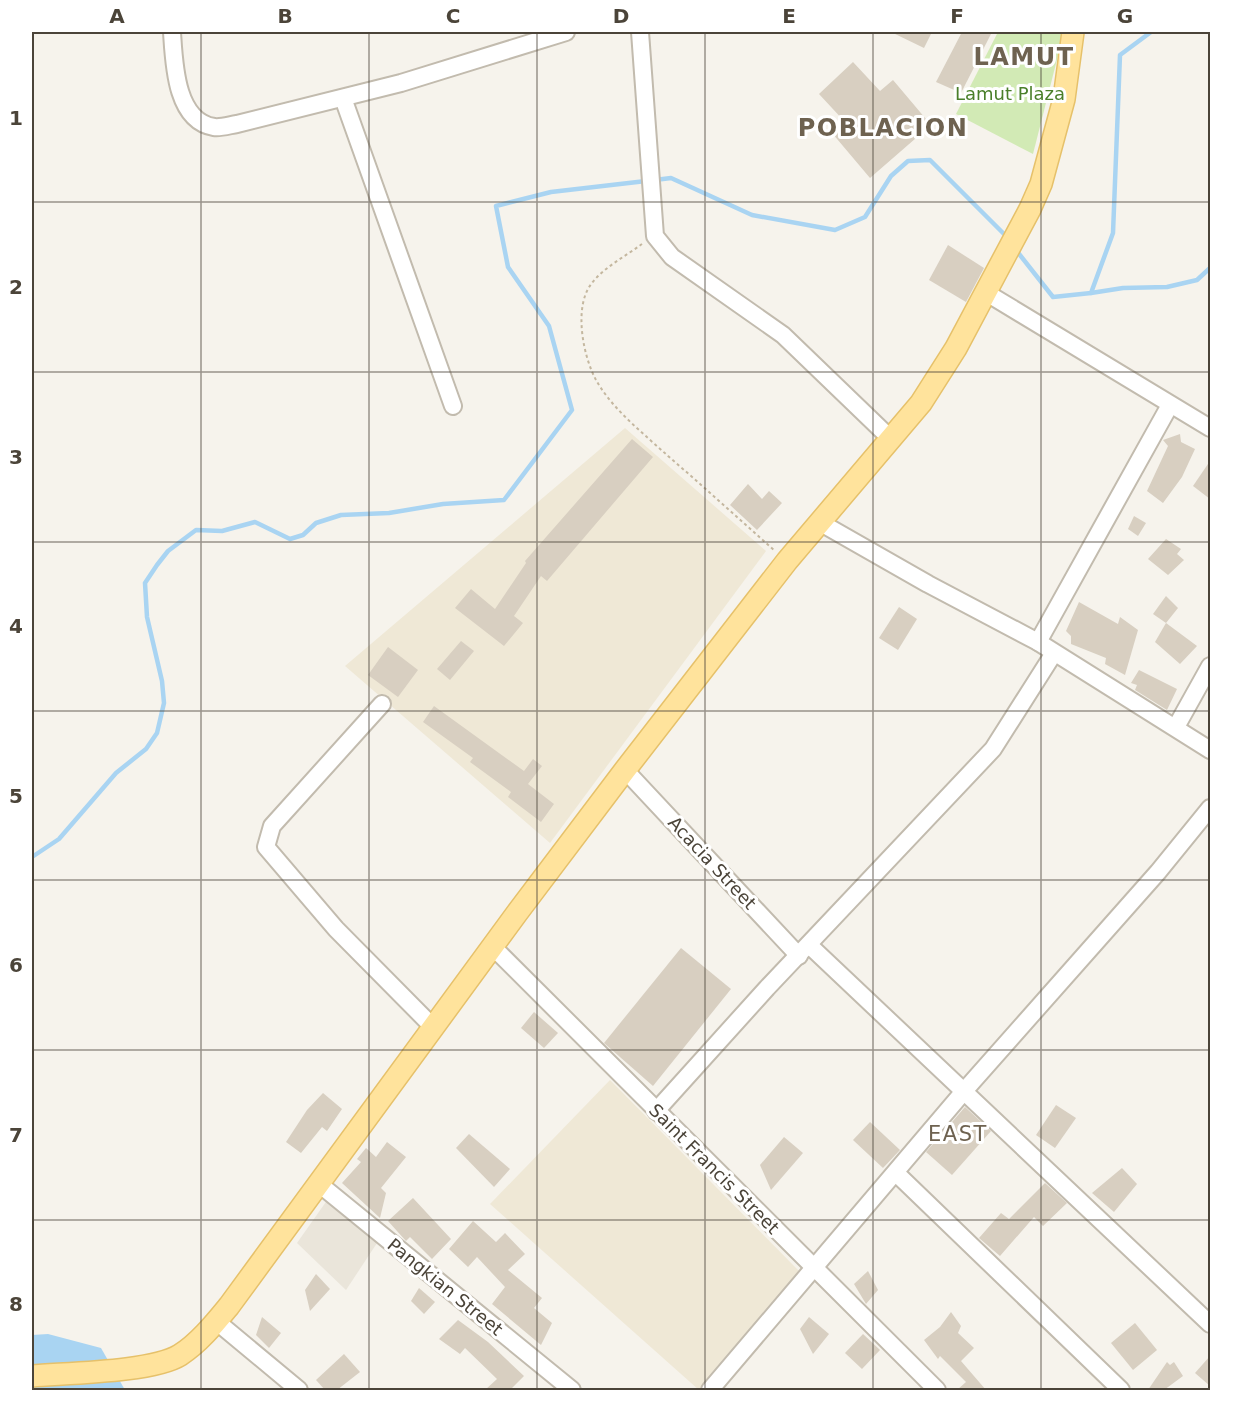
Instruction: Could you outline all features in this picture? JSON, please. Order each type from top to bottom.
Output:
[{"type":"main road","points":[[32,1376],[157,1365],[180,1355],[216,1321],[492,946],[625,770],[787,561],[921,403],[956,348],[1041,184],[1064,99],[1073,32]]},
{"type":"street","points":[[172,32],[177,78],[187,108],[205,124],[215,127],[237,124],[343,98],[566,32]]},
{"type":"street","points":[[640,32],[654,236],[672,257],[783,335],[891,438]]},
{"type":"street","points":[[343,98],[453,406]]},
{"type":"street","points":[[988,287],[1210,429]]},
{"type":"street","points":[[1038,642],[1170,405]]},
{"type":"street","points":[[821,523],[928,585],[1038,642],[1210,750]]},
{"type":"street","points":[[656,1111],[993,749],[1054,653]]},
{"type":"street","points":[[1176,727],[1210,666]]},
{"type":"street","points":[[382,705],[272,826],[266,847],[336,929],[433,1028]]},
{"type":"street","name":"Acacia Street","points":[[625,770],[804,950],[965,1090],[1210,1324]]},
{"type":"street","points":[[710,1390],[965,1090],[1158,872],[1210,808]]},
{"type":"street","name":"Saint Francis Street","points":[[492,946],[937,1390]]},
{"type":"street","points":[[896,1173],[1121,1390]]},
{"type":"street","name":"Pangkian Street","points":[[318,1184],[572,1390]]},
{"type":"street","points":[[216,1321],[299,1390]]},
{"type":"path","points":[[654,236],[604,272],[592,283],[586,293],[583,324],[588,359],[596,380],[635,426],[787,561]]},
{"type":"shaded area","points":[[625,428],[766,551],[550,843],[345,666]]},
{"type":"shaded area","points":[[610,1080],[801,1273],[704,1390],[699,1390],[490,1204]]},
{"type":"shaded area","points":[[328,1199],[379,1240],[346,1290],[297,1243]]},
{"type":"green space","name":"Lamut Plaza","points":[[998,32],[1064,32],[1033,154],[956,114]]},
{"type":"water","points":[[48,1334],[101,1348],[125,1390],[32,1390],[32,1335]]},
{"type":"building","points":[[891,32],[932,32],[924,48]]},
{"type":"building","points":[[962,32],[992,32],[961,93],[936,82]]},
{"type":"building","points":[[853,62],[880,91],[893,80],[931,125],[870,178],[832,133],[845,122],[819,94]]},
{"type":"building","points":[[948,245],[984,268],[966,302],[929,280]]},
{"type":"building","points":[[1180,434],[1181,442],[1195,449],[1182,477],[1163,503],[1147,491],[1168,446],[1163,440]]},
{"type":"building","points":[[632,439],[653,457],[547,581],[541,576],[514,616],[523,623],[504,646],[455,608],[471,589],[495,609],[526,563],[525,561]]},
{"type":"building","points":[[1210,461],[1210,499],[1193,486]]},
{"type":"building","points":[[748,484],[762,499],[769,491],[782,503],[757,530],[730,505]]},
{"type":"building","points":[[1134,516],[1146,523],[1138,536],[1128,529]]},
{"type":"building","points":[[1166,539],[1181,549],[1177,554],[1184,560],[1168,575],[1148,559]]},
{"type":"building","points":[[1166,596],[1178,608],[1166,623],[1153,614]]},
{"type":"building","points":[[1079,602],[1118,624],[1120,617],[1138,630],[1125,675],[1105,664],[1106,658],[1071,644],[1071,636],[1066,631]]},
{"type":"building","points":[[899,607],[917,619],[898,650],[879,638]]},
{"type":"building","points":[[1166,623],[1197,646],[1180,664],[1155,642]]},
{"type":"building","points":[[461,641],[474,651],[450,680],[437,669]]},
{"type":"building","points":[[388,647],[418,670],[398,697],[368,675]]},
{"type":"building","points":[[1139,670],[1177,689],[1167,710],[1135,690],[1137,685],[1131,683]]},
{"type":"building","points":[[434,706],[524,771],[533,759],[542,766],[528,784],[554,804],[541,822],[508,797],[511,792],[470,762],[473,758],[423,722]]},
{"type":"building","points":[[681,948],[731,989],[653,1086],[604,1043]]},
{"type":"building","points":[[534,1012],[558,1033],[544,1048],[521,1028]]},
{"type":"building","points":[[323,1093],[342,1109],[327,1131],[322,1127],[301,1153],[286,1142],[307,1110]]},
{"type":"building","points":[[1056,1105],[1076,1118],[1055,1148],[1036,1135]]},
{"type":"building","points":[[965,1107],[991,1131],[952,1175],[926,1152]]},
{"type":"building","points":[[870,1122],[900,1150],[883,1168],[853,1140]]},
{"type":"building","points":[[469,1134],[510,1169],[494,1187],[456,1148]]},
{"type":"building","points":[[784,1137],[803,1153],[771,1190],[760,1165]]},
{"type":"building","points":[[387,1142],[406,1157],[381,1188],[386,1193],[380,1218],[342,1183],[361,1162],[357,1159],[366,1148],[376,1157]]},
{"type":"building","points":[[1122,1168],[1137,1184],[1114,1212],[1092,1193]]},
{"type":"building","points":[[1045,1183],[1067,1203],[1043,1226],[1034,1217],[1000,1256],[979,1238],[1001,1213],[1009,1219]]},
{"type":"building","points":[[413,1198],[451,1239],[432,1259],[410,1237],[406,1241],[388,1221]]},
{"type":"building","points":[[473,1221],[496,1242],[505,1233],[525,1254],[508,1270],[542,1298],[534,1308],[552,1323],[541,1345],[492,1304],[505,1287],[477,1257],[468,1267],[449,1249]]},
{"type":"building","points":[[868,1271],[878,1290],[866,1304],[854,1284]]},
{"type":"building","points":[[316,1274],[330,1289],[310,1311],[305,1290]]},
{"type":"building","points":[[419,1288],[435,1302],[424,1314],[411,1301]]},
{"type":"building","points":[[951,1312],[961,1326],[958,1333],[974,1348],[961,1361],[986,1390],[957,1390],[966,1382],[940,1356],[938,1359],[924,1340],[940,1327]]},
{"type":"building","points":[[262,1317],[281,1333],[269,1348],[256,1335]]},
{"type":"building","points":[[809,1317],[829,1334],[813,1354],[800,1329]]},
{"type":"building","points":[[458,1320],[488,1342],[524,1376],[510,1390],[485,1390],[497,1379],[465,1348],[460,1354],[439,1339]]},
{"type":"building","points":[[1135,1323],[1157,1350],[1133,1370],[1111,1343]]},
{"type":"building","points":[[863,1334],[880,1350],[862,1369],[845,1353]]},
{"type":"building","points":[[344,1354],[360,1372],[337,1390],[325,1390],[316,1380]]},
{"type":"building","points":[[1210,1356],[1210,1386],[1195,1373]]},
{"type":"building","points":[[1167,1362],[1170,1365],[1174,1362],[1183,1376],[1164,1390],[1148,1390]]},
{"type":"waterway","points":[[1016,250],[1053,297],[1091,293],[1113,233],[1120,55],[1151,32]]},
{"type":"waterway","points":[[655,180],[671,178],[752,215],[835,230],[865,217],[891,176],[908,161],[930,160],[1008,238]]},
{"type":"waterway","points":[[32,857],[59,839],[116,773],[146,749],[157,733],[164,703],[162,681],[147,617],[145,583],[168,551],[196,530],[222,531],[255,522],[290,539],[303,535],[316,523],[341,515],[389,513],[443,504],[504,500],[572,410],[549,326],[508,267],[496,206],[551,192],[646,181]]},
{"type":"waterway","points":[[1091,293],[1123,288],[1167,287],[1197,280],[1210,268]]},
{"type":"district","name":"LAMUT","points":[[1024,57]]},
{"type":"district","name":"POBLACION","points":[[883,128]]},
{"type":"district","name":"EAST","points":[[958,1134]]}]
